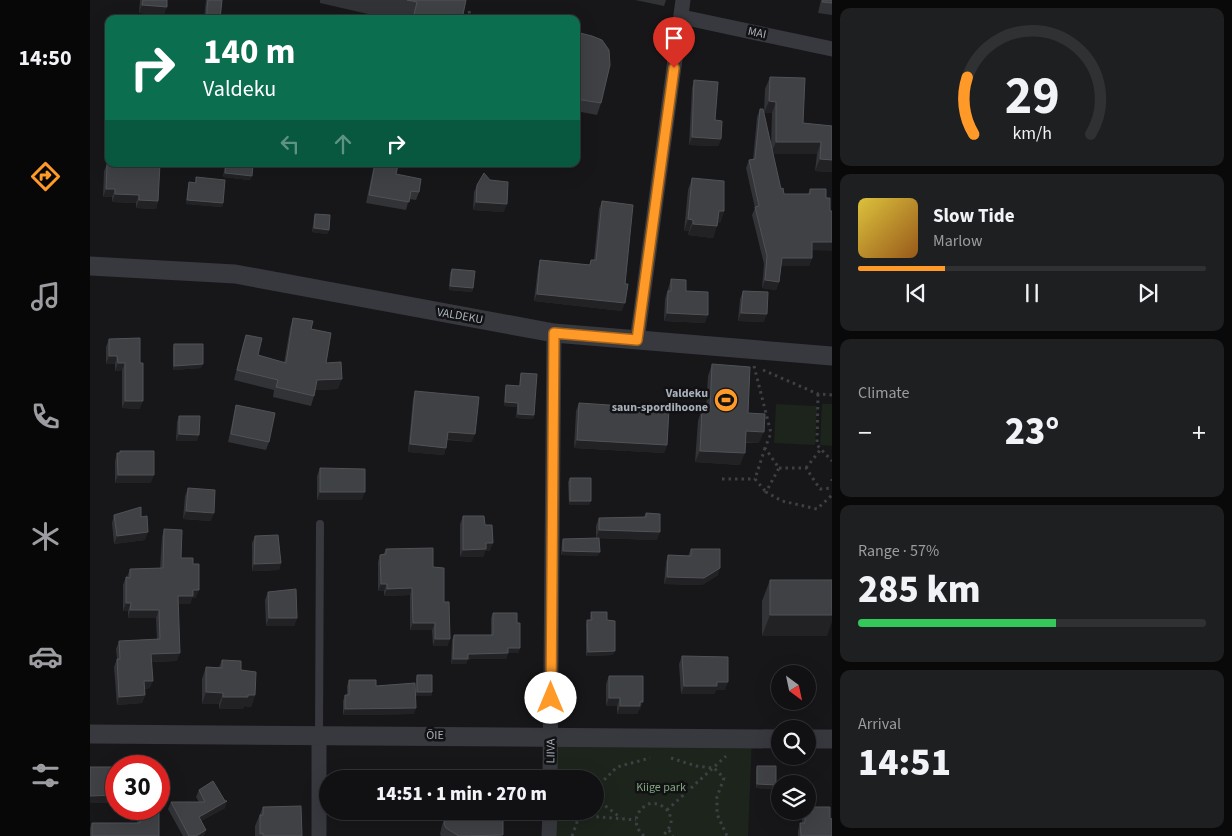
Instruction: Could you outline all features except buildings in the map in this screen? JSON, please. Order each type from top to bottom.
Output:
[{"type":"street","points":[[637,340],[683,0]]},
{"type":"street","name":"MAI","points":[[682,17],[832,49]]},
{"type":"street","name":"VALDEKU","points":[[90,266],[235,274],[554,333],[832,356]]},
{"type":"street","name":"LIIVA","points":[[550,770],[554,333]]},
{"type":"street","name":"ÕIE","points":[[90,734],[771,739]]},
{"type":"street","points":[[319,735],[320,836]]},
{"type":"street","points":[[816,739],[832,740]]},
{"type":"street","points":[[550,820],[550,836]]},
{"type":"lane","points":[[319,735],[320,524]]},
{"type":"path","points":[[469,11],[470,15]]},
{"type":"path","points":[[755,356],[754,366],[771,433],[755,479]]},
{"type":"path","points":[[745,364],[754,366],[818,394],[832,395]]},
{"type":"path","points":[[818,394],[817,444],[832,462]]},
{"type":"path","points":[[765,448],[779,468]]},
{"type":"path","points":[[806,468],[821,449]]},
{"type":"path","points":[[779,468],[806,468]]},
{"type":"path","points":[[766,492],[779,468]]},
{"type":"path","points":[[806,468],[820,489],[832,488]]},
{"type":"path","points":[[722,479],[755,479],[766,492],[782,501],[817,509],[832,495]]},
{"type":"path","points":[[667,810],[714,768],[740,738]]},
{"type":"path","points":[[604,780],[617,767],[654,756]]},
{"type":"path","points":[[662,757],[714,768],[724,778],[717,797],[718,814],[727,836]]},
{"type":"path","points":[[644,836],[639,834],[636,820],[637,814],[645,805],[657,804],[667,810],[671,820],[669,830],[663,836]]},
{"type":"path","points":[[604,805],[622,819]]},
{"type":"path","points":[[604,816],[636,820]]},
{"type":"path","points":[[572,836],[578,820]]},
{"type":"path","points":[[669,830],[673,836]]},
{"type":"green space","points":[[776,404],[817,406],[815,445],[774,443]]},
{"type":"green space","points":[[822,404],[832,404],[832,446],[820,445]]},
{"type":"green space","name":"Kiige park","points":[[551,736],[752,739],[748,836],[550,836],[550,820],[604,820],[604,770],[550,770]]},
{"type":"place","name":"Valdeku saun-spordihoone","points":[[726,400]]},
{"type":"route","points":[[551,698],[554,333],[637,340],[674,68]]}]
